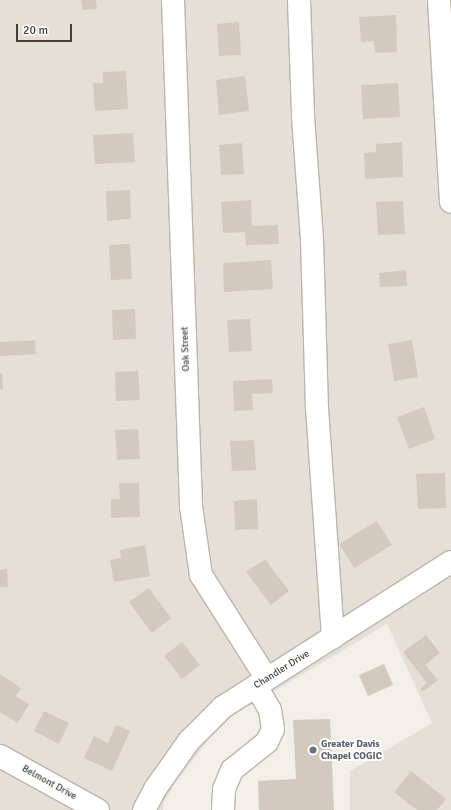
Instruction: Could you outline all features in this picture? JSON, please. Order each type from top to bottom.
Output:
[{"type":"street","name":"Oak Street","points":[[173,0],[191,506],[201,575],[261,683],[270,710],[273,729],[267,742],[232,770],[224,788],[223,810]]},
{"type":"street","points":[[299,0],[303,117],[312,240],[317,408],[333,637]]},
{"type":"street","points":[[439,0],[451,202]]},
{"type":"street","name":"Chandler Drive","points":[[144,810],[155,789],[189,741],[223,707],[451,562]]},
{"type":"street","name":"Belmont Drive","points":[[0,756],[98,810]]},
{"type":"shaded area","points":[[0,0],[451,0],[451,810],[350,810],[350,771],[432,723],[387,624],[231,717],[208,740],[174,785],[164,803],[163,810],[0,810]]},
{"type":"building","points":[[81,0],[96,0],[97,9],[83,10]]},
{"type":"building","points":[[396,15],[397,52],[375,53],[374,41],[361,42],[359,17]]},
{"type":"building","points":[[239,22],[241,55],[219,56],[217,24]]},
{"type":"building","points":[[126,71],[128,109],[95,111],[93,83],[103,83],[103,72]]},
{"type":"building","points":[[245,76],[249,111],[219,115],[216,80]]},
{"type":"building","points":[[398,83],[400,117],[363,119],[361,85]]},
{"type":"building","points":[[133,133],[135,162],[95,164],[93,135]]},
{"type":"building","points":[[402,142],[403,177],[365,179],[364,153],[376,152],[376,144]]},
{"type":"building","points":[[242,143],[244,174],[221,175],[219,145]]},
{"type":"building","points":[[130,190],[131,219],[107,221],[106,191]]},
{"type":"building","points":[[251,200],[252,226],[278,225],[279,244],[246,245],[245,232],[223,233],[221,202]]},
{"type":"building","points":[[403,201],[405,234],[378,235],[376,202]]},
{"type":"building","points":[[130,244],[132,279],[111,280],[109,245]]},
{"type":"building","points":[[271,260],[273,289],[224,292],[223,263]]},
{"type":"building","points":[[406,270],[407,286],[380,287],[379,273]]},
{"type":"building","points":[[135,309],[136,339],[113,340],[112,310]]},
{"type":"building","points":[[250,319],[252,351],[229,352],[227,320]]},
{"type":"building","points":[[35,340],[36,354],[0,356],[0,342]]},
{"type":"building","points":[[412,340],[418,377],[394,381],[388,344]]},
{"type":"building","points":[[138,371],[140,400],[116,401],[115,372]]},
{"type":"building","points":[[0,373],[2,373],[3,389],[0,389]]},
{"type":"building","points":[[272,379],[273,393],[252,394],[253,410],[234,411],[233,381]]},
{"type":"building","points":[[424,407],[435,439],[409,449],[397,417]]},
{"type":"building","points":[[138,429],[140,459],[117,460],[115,430]]},
{"type":"building","points":[[254,440],[256,470],[232,471],[230,441]]},
{"type":"building","points":[[445,473],[446,508],[418,509],[416,474]]},
{"type":"building","points":[[119,483],[139,483],[140,517],[111,518],[111,499],[120,499]]},
{"type":"building","points":[[257,499],[258,529],[235,530],[234,501]]},
{"type":"building","points":[[377,521],[392,545],[354,568],[339,544]]},
{"type":"building","points":[[145,545],[150,576],[114,582],[110,560],[121,558],[120,550]]},
{"type":"building","points":[[265,559],[289,591],[271,605],[246,572]]},
{"type":"building","points":[[7,569],[8,587],[0,587],[0,570]]},
{"type":"building","points":[[149,588],[171,618],[152,633],[129,602]]},
{"type":"building","points":[[426,635],[440,653],[425,665],[438,680],[422,692],[420,689],[427,683],[403,652]]},
{"type":"building","points":[[182,642],[200,665],[182,679],[164,656]]},
{"type":"building","points":[[384,664],[393,685],[368,696],[359,675]]},
{"type":"building","points":[[0,674],[21,688],[16,696],[29,704],[18,723],[0,712]]},
{"type":"building","points":[[44,711],[69,723],[59,744],[34,731]]},
{"type":"building","name":"Greater Davis Chapel COGIC","points":[[330,719],[334,810],[259,810],[258,781],[296,779],[293,720]]},
{"type":"building","points":[[116,725],[130,731],[112,771],[84,758],[94,736],[108,743]]},
{"type":"building","points":[[411,771],[446,799],[437,810],[417,810],[394,792]]},
{"type":"place","name":"Greater Davis Chapel COGIC","points":[[313,750]]}]
